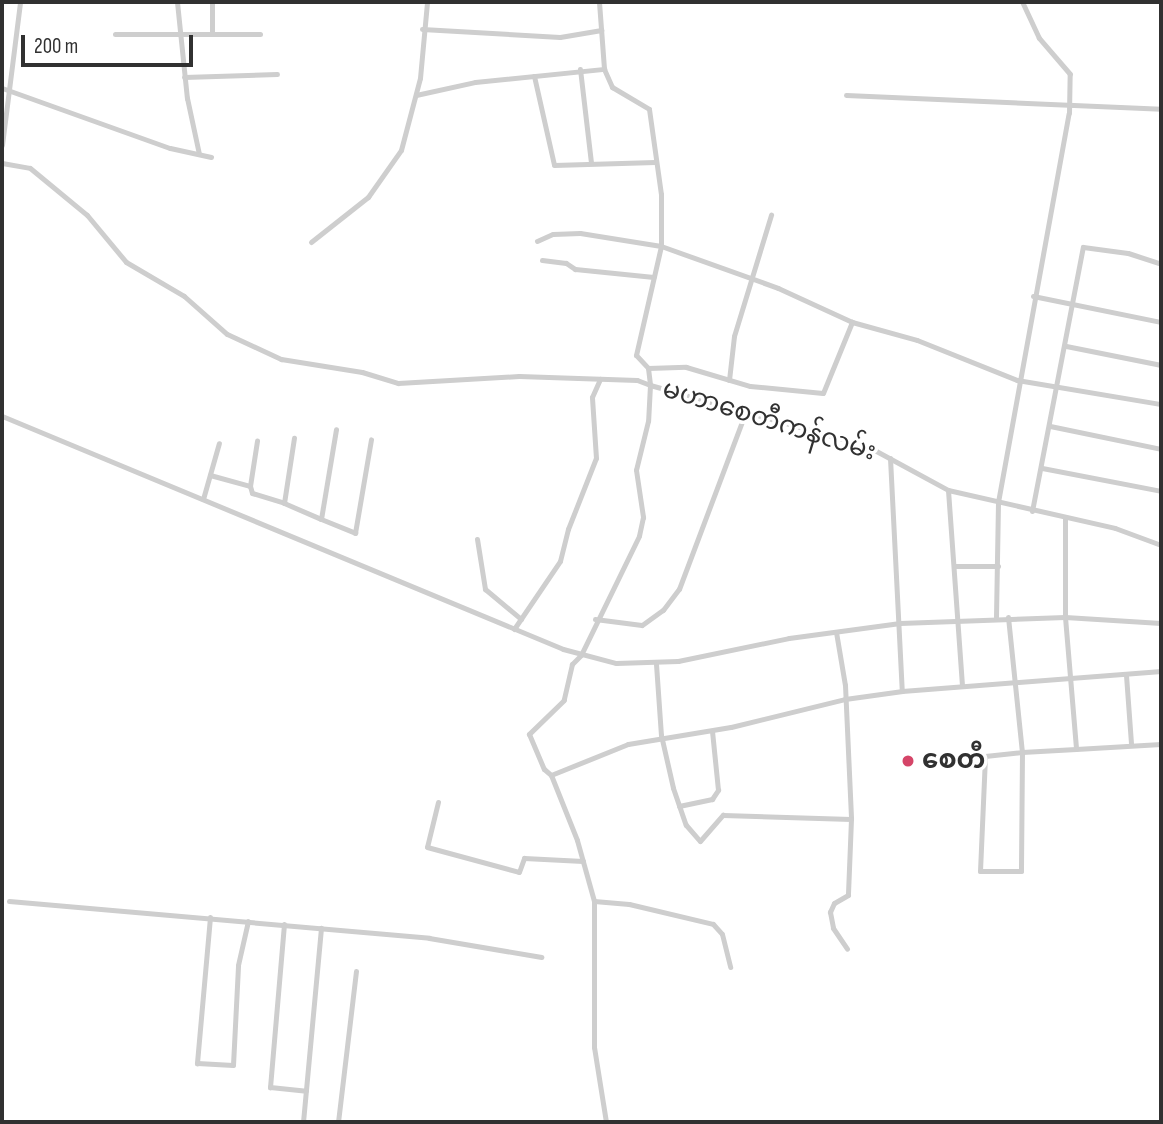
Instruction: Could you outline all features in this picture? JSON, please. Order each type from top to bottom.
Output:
[{"type":"street","points":[[2,145],[11,92],[20,2]]},
{"type":"street","points":[[177,2],[184,77],[198,154]]},
{"type":"street","points":[[212,2],[212,33]]},
{"type":"street","points":[[311,242],[347,217],[378,183],[401,150],[416,95],[427,2]]},
{"type":"street","points":[[416,95],[475,82],[580,69],[604,69],[599,2]]},
{"type":"street","points":[[996,617],[998,502],[1017,380],[1069,113],[1066,106],[1070,74],[1039,38],[1022,2]]},
{"type":"street","points":[[422,29],[560,37],[601,30]]},
{"type":"street","points":[[115,34],[260,34]]},
{"type":"street","points":[[580,69],[591,162]]},
{"type":"street","name":"မဟာစေတီကန်လမ်း","points":[[604,69],[611,87],[649,109],[661,246],[636,355],[648,368],[649,385],[867,446],[948,490],[1115,528],[1161,545]]},
{"type":"street","points":[[184,77],[277,74]]},
{"type":"street","points":[[534,76],[554,165],[655,162]]},
{"type":"street","points":[[2,88],[211,157]]},
{"type":"street","points":[[846,95],[1161,109]]},
{"type":"street","points":[[2,163],[30,168],[87,215],[126,262],[184,296],[227,334],[257,351],[398,383],[449,383],[495,376],[637,380],[649,385],[648,421],[636,470],[643,517],[639,536],[595,620],[581,656],[572,664],[564,700],[529,734],[544,769],[551,775],[583,861],[594,901],[594,1047],[606,1122]]},
{"type":"street","points":[[729,380],[734,336],[771,215]]},
{"type":"street","points":[[537,241],[553,234],[580,233],[661,246],[752,282],[778,288],[852,322],[917,340],[1017,380],[1161,404]]},
{"type":"street","points":[[1032,511],[1075,304],[1083,247],[1128,253],[1161,264]]},
{"type":"street","points":[[542,260],[575,269],[654,277]]},
{"type":"street","points":[[1033,296],[1161,322]]},
{"type":"street","points":[[648,368],[686,367],[729,380],[822,393],[852,322]]},
{"type":"street","points":[[1066,346],[1161,365]]},
{"type":"street","points":[[514,629],[560,561],[568,529],[597,458],[592,397],[600,379]]},
{"type":"street","points":[[595,620],[642,625],[663,611],[679,589],[745,413]]},
{"type":"street","points":[[2,416],[581,656],[616,663],[656,664],[900,623],[996,617],[1065,617],[1161,623]]},
{"type":"street","points":[[1050,426],[1161,449]]},
{"type":"street","points":[[321,519],[336,429]]},
{"type":"street","points":[[284,503],[294,438]]},
{"type":"street","points":[[257,441],[250,486],[252,493],[284,503],[355,533],[371,439]]},
{"type":"street","points":[[204,499],[219,443]]},
{"type":"street","points":[[890,458],[902,691]]},
{"type":"street","points":[[1042,468],[1161,491]]},
{"type":"street","points":[[210,475],[250,486]]},
{"type":"street","points":[[948,490],[962,686]]},
{"type":"street","points":[[1065,517],[1065,617],[1073,680],[1076,749]]},
{"type":"street","points":[[477,539],[485,589],[521,620]]},
{"type":"street","points":[[955,566],[998,566]]},
{"type":"street","points":[[1008,617],[1022,752],[1021,871],[980,871],[985,756],[1022,752],[1076,749],[1131,743],[1161,744]]},
{"type":"street","points":[[836,632],[845,699],[851,819],[848,895],[834,902],[830,912],[833,928],[847,949]]},
{"type":"street","points":[[656,664],[663,738],[679,806],[686,825],[700,841],[723,816],[851,819]]},
{"type":"street","points":[[551,775],[628,744],[712,731],[845,699],[1014,681],[1073,680],[1161,671]]},
{"type":"street","points":[[1126,674],[1131,743]]},
{"type":"street","points":[[679,806],[712,799],[719,790],[712,731]]},
{"type":"street","points":[[439,802],[427,847],[520,873],[524,858],[583,861]]},
{"type":"street","points":[[9,901],[429,938],[541,957]]},
{"type":"street","points":[[594,901],[629,904],[713,924],[722,934],[730,967]]},
{"type":"street","points":[[210,918],[197,1063],[233,1065],[239,965],[248,921]]},
{"type":"street","points":[[284,924],[270,1087],[306,1091]]},
{"type":"street","points":[[303,1122],[321,928]]},
{"type":"street","points":[[338,1122],[356,971]]},
{"type":"place","name":"စေတီ","points":[[908,761]]}]
